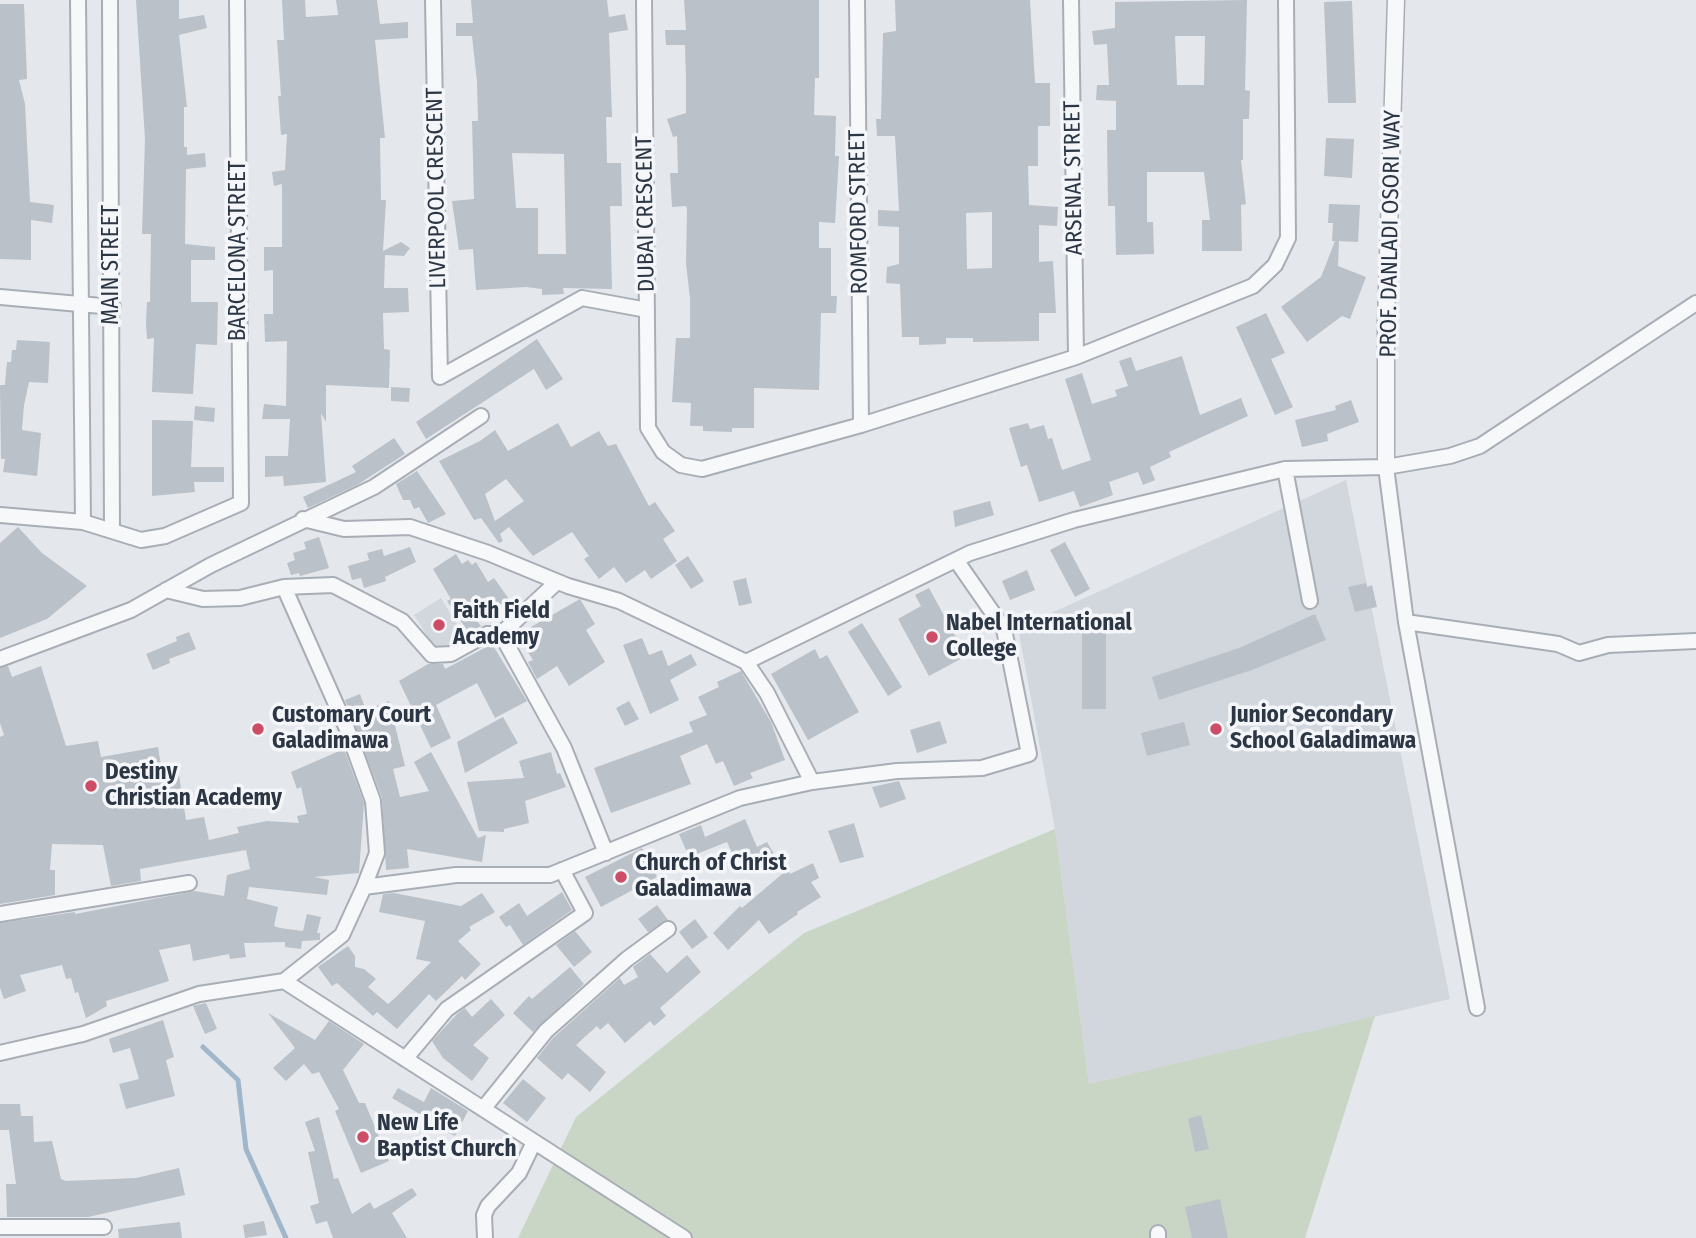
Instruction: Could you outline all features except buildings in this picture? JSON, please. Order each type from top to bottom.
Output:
[{"type":"street","name":"MAIN STREET","points":[[78,0],[83,522]]},
{"type":"street","name":"MAIN STREET","points":[[110,0],[112,529]]},
{"type":"street","name":"BARCELONA STREET","points":[[112,529],[141,540],[164,536],[241,503],[237,0]]},
{"type":"street","name":"LIVERPOOL CRESCENT","points":[[433,0],[440,377],[582,298],[647,310]]},
{"type":"street","name":"DUBAI CRESCENT","points":[[644,0],[648,428],[663,452],[681,465],[702,469],[861,425]]},
{"type":"street","name":"ROMFORD STREET","points":[[857,0],[861,425]]},
{"type":"street","name":"ARSENAL STREET","points":[[1072,0],[1076,357]]},
{"type":"street","points":[[861,425],[1076,357],[1253,286],[1275,265],[1288,238],[1286,0]]},
{"type":"street","name":"PROF. DANLADI OSORI WAY","points":[[1386,467],[1386,322],[1396,0]]},
{"type":"street","points":[[0,297],[113,307]]},
{"type":"street","points":[[746,662],[956,560],[1074,520],[1285,469],[1386,467],[1450,456],[1480,446],[1696,303]]},
{"type":"street","points":[[0,659],[131,610],[303,519],[374,487],[481,416]]},
{"type":"street","points":[[1386,467],[1406,622],[1477,1007]]},
{"type":"street","points":[[1285,469],[1310,601]]},
{"type":"street","points":[[0,515],[83,522],[112,529]]},
{"type":"street","points":[[303,519],[344,529],[410,527],[488,553],[557,582],[619,601],[746,662],[767,693],[812,782]]},
{"type":"street","points":[[364,887],[456,875],[550,875],[740,798],[812,782],[897,771],[982,768],[1029,754],[1004,629],[956,560]]},
{"type":"street","points":[[166,590],[203,599],[240,598],[284,587],[333,585],[402,621],[432,655],[451,654],[487,634],[501,634],[557,582]]},
{"type":"street","points":[[0,1053],[83,1034],[199,994],[284,981],[342,935],[377,853],[373,801],[347,729],[284,587]]},
{"type":"street","points":[[1406,622],[1558,644],[1579,653],[1608,645],[1696,641]]},
{"type":"street","points":[[501,634],[564,748],[606,853]]},
{"type":"street","points":[[405,1059],[447,1009],[585,914],[562,870]]},
{"type":"street","points":[[0,914],[189,883]]},
{"type":"street","points":[[483,1109],[546,1031],[626,959],[668,929]]},
{"type":"street","points":[[284,981],[684,1238]]},
{"type":"street","points":[[485,1238],[488,1206],[519,1173],[534,1142]]},
{"type":"street","points":[[0,1227],[104,1227]]},
{"type":"shaded area","name":"Junior Secondary School Galadimawa","points":[[1346,480],[1450,999],[1089,1084],[1055,829],[1018,628]]},
{"type":"shaded area","name":"Faith Field Academy","points":[[441,598],[464,636],[438,653],[414,615]]},
{"type":"green space","points":[[1055,829],[1089,1084],[1375,1016],[1305,1238],[518,1238],[576,1117],[804,933]]},
{"type":"waterway","points":[[203,1047],[238,1080],[246,1149],[286,1238]]},
{"type":"place","name":"Faith Field Academy","points":[[439,625]]},
{"type":"place","name":"Nabel International College","points":[[932,637]]},
{"type":"place","name":"Customary Court Galadimawa","points":[[258,729]]},
{"type":"place","name":"Junior Secondary School Galadimawa","points":[[1216,729]]},
{"type":"place","name":"Destiny Christian Academy","points":[[91,786]]},
{"type":"place","name":"Church of Christ Galadimawa","points":[[621,877]]},
{"type":"place","name":"New Life Baptist Church","points":[[363,1137]]}]
